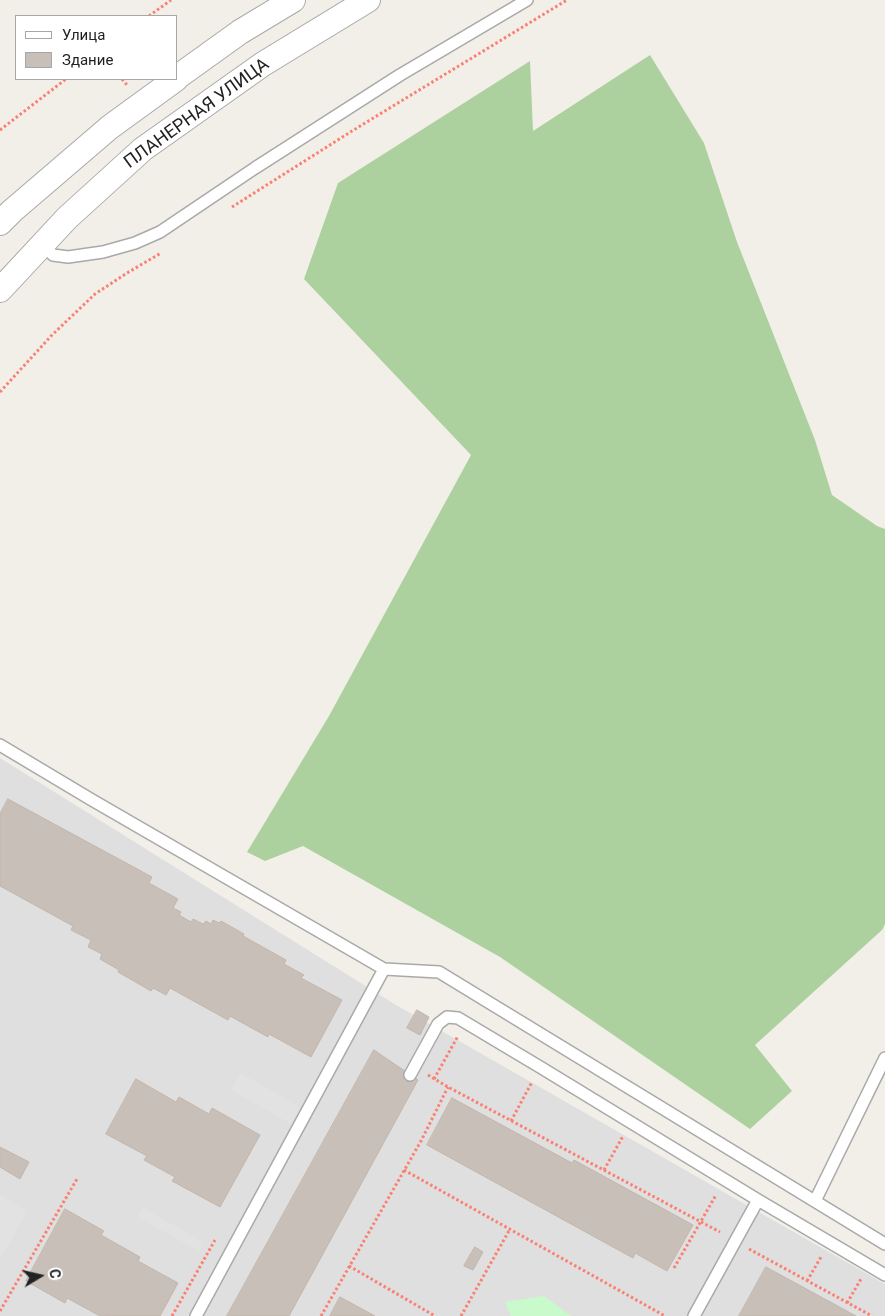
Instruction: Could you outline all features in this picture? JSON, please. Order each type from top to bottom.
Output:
[{"type":"street","points":[[178,78],[240,32],[293,0]]},
{"type":"street","name":"ПЛАНЕРНАЯ УЛИЦА","points":[[0,290],[67,218],[143,149],[263,64],[368,0]]},
{"type":"street","points":[[0,223],[110,127],[175,80]]},
{"type":"lane","points":[[43,245],[53,255],[68,257],[103,252],[135,243],[160,232],[255,168],[400,75],[527,0]]},
{"type":"lane","points":[[0,745],[384,969],[439,972],[885,1244]]},
{"type":"lane","points":[[196,1316],[384,969]]},
{"type":"lane","points":[[413,1071],[438,1024],[447,1017],[458,1018],[724,1180],[885,1275]]},
{"type":"lane","points":[[815,1201],[885,1058]]},
{"type":"lane","points":[[694,1316],[758,1200]]},
{"type":"path","points":[[150,15],[171,0]]},
{"type":"path","points":[[231,208],[385,110],[567,0]]},
{"type":"path","points":[[0,130],[65,80]]},
{"type":"path","points":[[0,392],[52,335],[95,294],[167,249]]},
{"type":"path","points":[[434,1079],[465,1023]]},
{"type":"path","points":[[511,1121],[540,1067]]},
{"type":"path","points":[[413,1071],[434,1079],[701,1221],[872,1316]]},
{"type":"path","points":[[321,1316],[404,1170],[448,1087]]},
{"type":"path","points":[[604,1170],[630,1122]]},
{"type":"path","points":[[404,1170],[665,1316]]},
{"type":"path","points":[[0,1311],[77,1179]]},
{"type":"path","points":[[674,1268],[724,1180]]},
{"type":"path","points":[[461,1316],[510,1229]]},
{"type":"path","points":[[807,1281],[829,1242]]},
{"type":"path","points":[[349,1266],[435,1316]]},
{"type":"path","points":[[848,1303],[868,1266]]},
{"type":"shaded area","points":[[0,758],[396,1005],[885,1284],[885,1316],[0,1316]]},
{"type":"shaded area","points":[[240,1073],[300,1107],[291,1124],[231,1090]]},
{"type":"shaded area","points":[[0,1195],[28,1211],[0,1260]]},
{"type":"shaded area","points":[[142,1207],[204,1242],[199,1251],[137,1217]]},
{"type":"green space","points":[[650,55],[704,143],[737,242],[815,440],[832,495],[877,526],[885,529],[885,924],[882,930],[755,1045],[792,1091],[750,1129],[500,957],[303,846],[265,861],[247,852],[329,716],[471,455],[304,279],[338,183],[530,61],[533,131]]},
{"type":"green space","points":[[544,1296],[571,1316],[511,1316],[505,1302]]},
{"type":"building","points":[[8,799],[152,877],[149,883],[178,899],[173,908],[181,912],[179,915],[191,922],[193,919],[203,924],[206,921],[211,924],[213,920],[219,923],[221,921],[244,934],[243,936],[286,960],[284,964],[304,975],[301,978],[342,1000],[311,1057],[269,1034],[268,1037],[230,1016],[228,1020],[170,988],[166,995],[153,988],[151,991],[100,959],[102,954],[88,947],[91,940],[71,930],[73,926],[0,886],[0,814]]},
{"type":"building","points":[[417,1010],[429,1017],[420,1035],[407,1028]]},
{"type":"building","points":[[374,1050],[418,1080],[289,1316],[227,1316]]},
{"type":"building","points":[[136,1079],[176,1102],[179,1097],[209,1114],[212,1108],[260,1135],[220,1207],[172,1181],[175,1177],[144,1160],[147,1156],[106,1134]]},
{"type":"building","points":[[452,1098],[572,1163],[574,1160],[693,1225],[667,1271],[635,1253],[633,1258],[427,1145]]},
{"type":"building","points":[[0,1147],[29,1162],[20,1179],[0,1167]]},
{"type":"building","points":[[65,1209],[104,1231],[101,1235],[140,1257],[138,1261],[178,1283],[160,1316],[100,1316],[67,1298],[65,1303],[26,1281]]},
{"type":"building","points":[[475,1247],[483,1252],[473,1270],[464,1266]]},
{"type":"building","points":[[766,1267],[856,1316],[739,1316]]},
{"type":"building","points":[[340,1297],[375,1316],[330,1316]]}]
